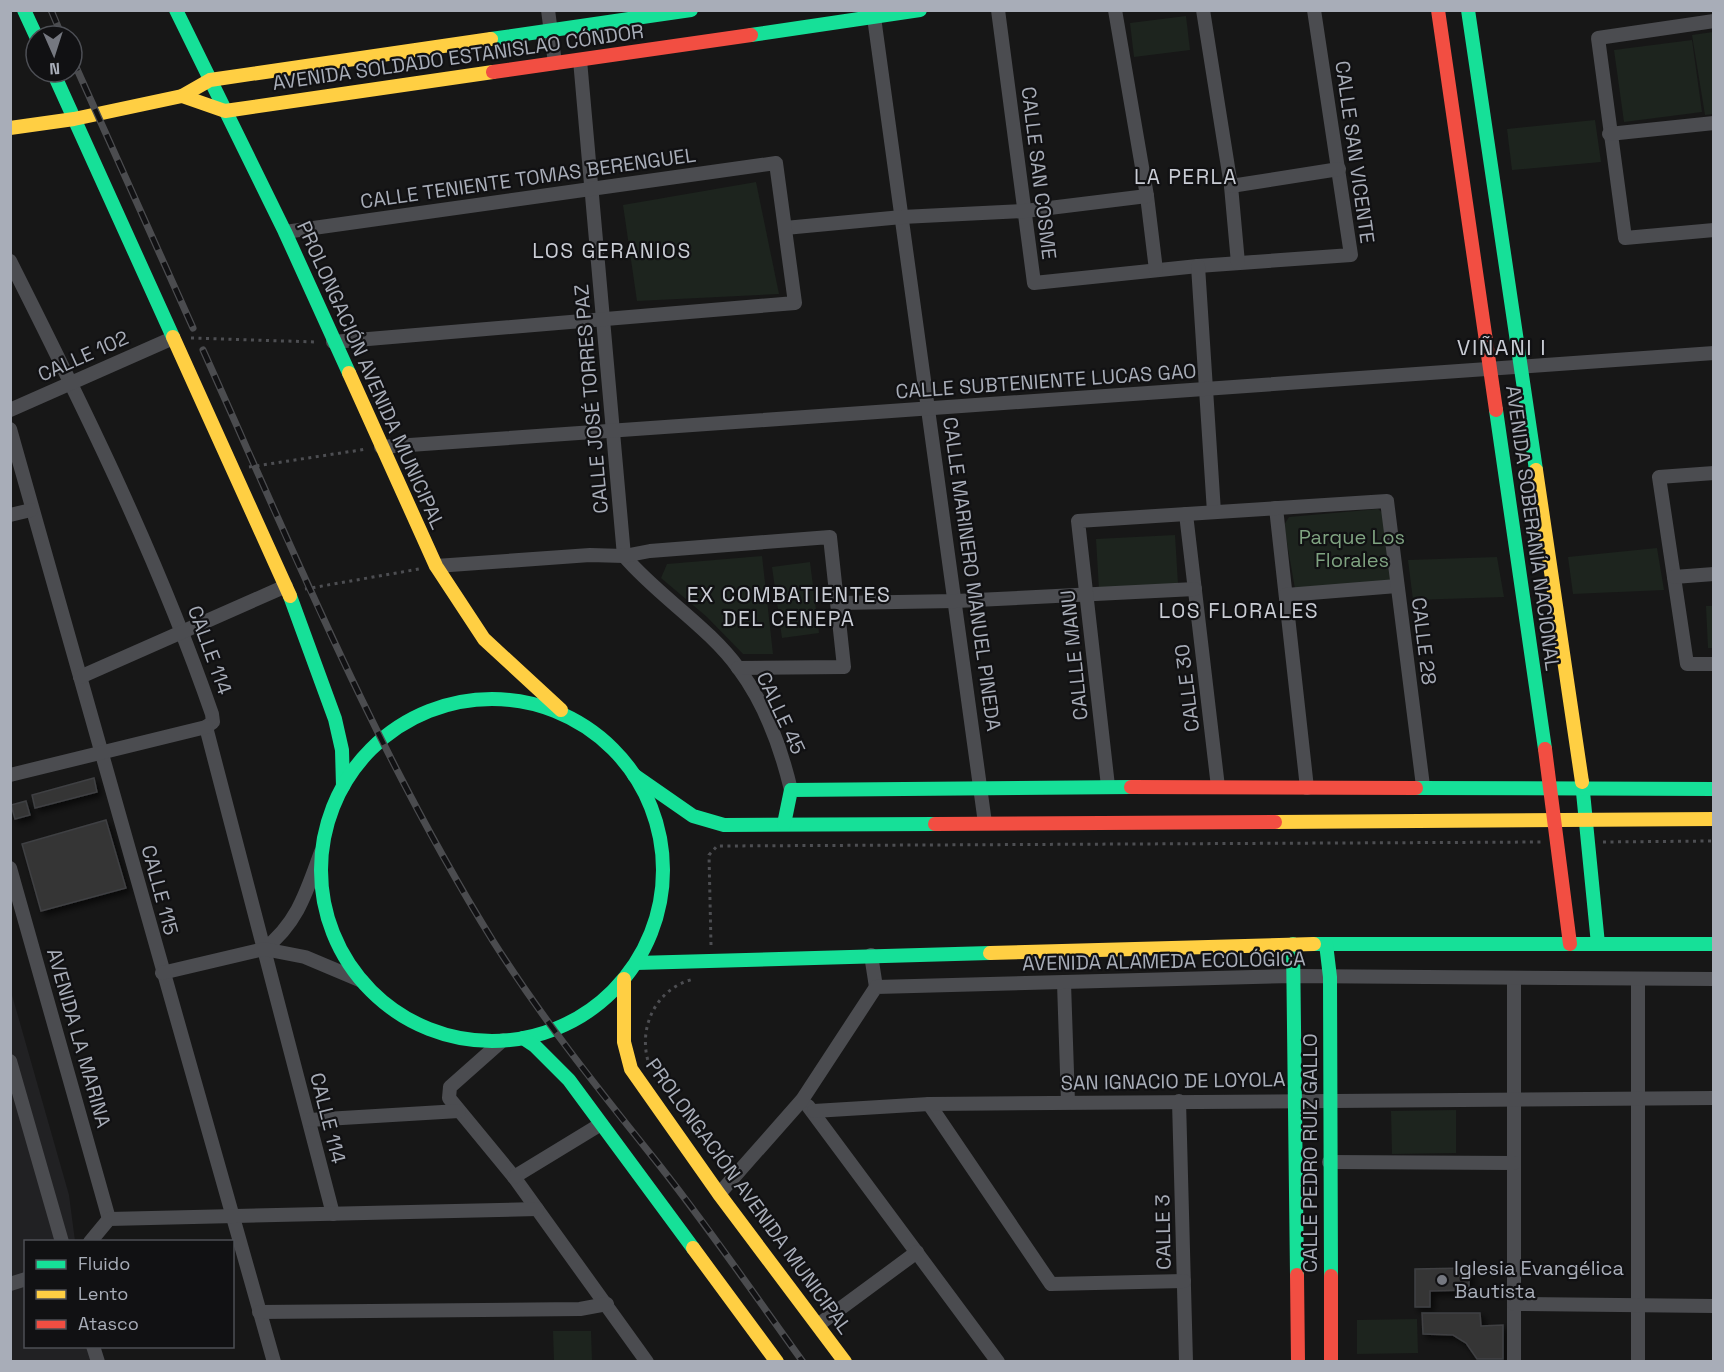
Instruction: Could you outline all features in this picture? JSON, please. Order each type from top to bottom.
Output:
[{"type":"street","points":[[24,10],[30,24]]},
{"type":"street","name":"PROLONGACIÓN AVENIDA MUNICIPAL","points":[[176,10],[285,232],[436,566],[484,639],[577,722],[609,745],[645,792],[658,829],[663,869],[659,908],[654,927],[636,963],[624,979],[596,1006],[554,1029],[523,1038],[503,1040],[464,1038],[425,1027],[391,1008],[362,981],[344,957],[331,930],[322,891],[321,852],[330,813],[343,786],[360,762],[388,734],[441,707],[481,700],[520,702],[559,713],[577,722]]},
{"type":"street","points":[[548,10],[555,63]]},
{"type":"street","name":"AVENIDA SOLDADO ESTANISLAO CÓNDOR","points":[[10,128],[74,119],[182,96],[210,80],[691,10]]},
{"type":"street","name":"AVENIDA SOLDADO ESTANISLAO CÓNDOR","points":[[182,96],[225,111],[579,60],[873,14],[920,10]]},
{"type":"street","name":"CALLE SAN COSME","points":[[999,10],[1034,283],[1198,266]]},
{"type":"street","points":[[1115,10],[1147,196],[1156,270]]},
{"type":"street","points":[[1203,10],[1231,186],[1238,263]]},
{"type":"street","name":"CALLE SAN VICENTE","points":[[1198,266],[1351,255],[1314,10]]},
{"type":"street","name":"AVENIDA SOBERANÍA NACIONAL","points":[[1438,10],[1474,152],[1520,367],[1551,787],[1570,944]]},
{"type":"street","name":"AVENIDA SOBERANÍA NACIONAL","points":[[1468,10],[1474,152],[1491,370],[1587,819],[1598,944]]},
{"type":"street","name":"CALLE MARINERO MANUEL PINEDA","points":[[873,14],[982,786],[985,823]]},
{"type":"street","points":[[1710,18],[1598,38],[1625,238],[1713,230]]},
{"type":"street","name":"CALLE JOSÉ TORRES PAZ","points":[[579,60],[615,430],[624,556]]},
{"type":"street","name":"PROLONGACIÓN AVENIDA MUNICIPAL","points":[[58,84],[286,586],[335,719],[342,750],[343,786]]},
{"type":"street","points":[[1610,134],[1713,123]]},
{"type":"street","name":"CALLE TENIENTE TOMAS BERENGUEL","points":[[285,232],[776,163],[785,228]]},
{"type":"street","points":[[1231,186],[1339,169]]},
{"type":"street","points":[[333,342],[795,303],[785,228],[1025,211],[1147,196]]},
{"type":"street","name":"CALLE 114","points":[[10,261],[71,381],[184,632],[212,714],[213,722],[206,727],[333,1214]]},
{"type":"street","points":[[1198,266],[1214,512]]},
{"type":"street","name":"CALLE 102","points":[[10,410],[71,381],[173,338]]},
{"type":"street","name":"CALLE SUBTENIENTE LUCAS GAO","points":[[381,447],[1713,353]]},
{"type":"street","name":"CALLE 115","points":[[10,429],[162,973],[274,1362]]},
{"type":"street","points":[[1713,472],[1659,477],[1687,664],[1713,664]]},
{"type":"street","name":"CALLE 28","points":[[1276,508],[1387,501],[1423,786]]},
{"type":"street","points":[[1186,514],[1276,508],[1307,788]]},
{"type":"street","points":[[10,515],[31,510]]},
{"type":"street","name":"CALLLE MANU","points":[[1108,786],[1078,521],[1186,514]]},
{"type":"street","name":"CALLE 30","points":[[1186,514],[1218,787]]},
{"type":"street","points":[[436,566],[590,555],[624,556],[650,551],[830,537],[843,667],[738,668]]},
{"type":"street","name":"CALLE 45","points":[[624,556],[642,577],[738,668],[760,703],[780,749],[791,790]]},
{"type":"street","points":[[1674,577],[1713,574]]},
{"type":"street","points":[[80,677],[286,586]]},
{"type":"street","points":[[1286,595],[1397,586]]},
{"type":"street","points":[[837,603],[956,601],[1195,589]]},
{"type":"street","points":[[10,775],[206,727]]},
{"type":"street","points":[[634,775],[693,816],[724,825],[1713,819]]},
{"type":"street","points":[[784,824],[791,790],[982,786],[1307,788],[1423,786],[1551,787],[1581,790],[1713,789]]},
{"type":"street","points":[[264,949],[294,919],[306,897],[321,852]]},
{"type":"street","name":"AVENIDA LA MARINA","points":[[10,868],[109,1219]]},
{"type":"street","name":"AVENIDA ALAMEDA ECOLÓGICA","points":[[636,963],[710,959],[1293,944],[1713,944]]},
{"type":"street","name":"CALLE PEDRO RUIZ GALLO","points":[[1293,944],[1298,1362]]},
{"type":"street","name":"CALLE PEDRO RUIZ GALLO","points":[[1326,944],[1329,977],[1331,1362]]},
{"type":"street","points":[[162,973],[264,949],[305,957],[362,981]]},
{"type":"street","points":[[719,1194],[802,1100],[876,987],[872,955]]},
{"type":"street","name":"AVENIDA ALAMEDA ECOLÓGICA","points":[[876,987],[1293,976],[1713,979]]},
{"type":"street","points":[[1514,978],[1514,1362]]},
{"type":"street","name":"PROLONGACIÓN AVENIDA MUNICIPAL","points":[[624,979],[624,1035],[631,1069],[719,1194],[845,1362]]},
{"type":"street","points":[[1638,979],[1638,1362]]},
{"type":"street","points":[[1064,983],[1068,1102]]},
{"type":"street","points":[[523,1038],[535,1046],[569,1080],[777,1362]]},
{"type":"street","points":[[503,1040],[450,1087],[449,1098],[514,1177],[647,1362]]},
{"type":"street","points":[[10,1061],[61,1240]]},
{"type":"street","name":"SAN IGNACIO DE LOYOLA","points":[[814,1111],[929,1104],[1296,1099],[1713,1098]]},
{"type":"street","points":[[802,1100],[814,1111],[998,1362]]},
{"type":"street","name":"CALLE 3","points":[[1179,1101],[1186,1362]]},
{"type":"street","points":[[929,1104],[1051,1284],[1184,1281]]},
{"type":"street","points":[[309,1120],[459,1111]]},
{"type":"street","points":[[514,1177],[601,1124]]},
{"type":"street","points":[[1329,1162],[1514,1163]]},
{"type":"street","points":[[92,1240],[109,1219],[233,1218],[537,1209]]},
{"type":"street","points":[[818,1325],[917,1252]]},
{"type":"street","points":[[259,1312],[580,1309],[607,1304]]},
{"type":"street","points":[[1514,1304],[1713,1306]]},
{"type":"path","points":[[173,338],[333,342]]},
{"type":"path","points":[[233,469],[381,447]]},
{"type":"path","points":[[286,586],[311,589],[436,566]]},
{"type":"path","points":[[1589,842],[1713,841]]},
{"type":"path","points":[[654,1075],[645,1047],[645,1035],[658,1000],[675,986],[710,976],[709,855],[717,846],[1557,842]]},
{"type":"shaded area","points":[[10,988],[69,1195],[75,1240],[24,1240],[24,1348],[90,1348],[92,1361],[11,1361]]},
{"type":"green space","points":[[1186,16],[1190,50],[1134,57],[1130,23]]},
{"type":"green space","points":[[1713,32],[1713,114],[1705,115],[1692,35]]},
{"type":"green space","points":[[1692,40],[1702,112],[1624,122],[1614,50]]},
{"type":"green space","points":[[1595,120],[1601,162],[1512,170],[1507,129]]},
{"type":"green space","points":[[756,182],[779,294],[637,301],[623,205]]},
{"type":"green space","name":"Parque Los Florales","points":[[1378,509],[1385,515],[1391,583],[1295,589],[1284,525],[1289,517]]},
{"type":"green space","points":[[1175,535],[1178,584],[1099,589],[1096,539]]},
{"type":"green space","points":[[1657,548],[1664,590],[1573,594],[1568,557]]},
{"type":"green space","points":[[762,556],[773,654],[743,654],[707,617],[661,578],[667,564]]},
{"type":"green space","points":[[1497,557],[1504,597],[1413,600],[1408,560]]},
{"type":"green space","points":[[810,562],[819,633],[782,638],[772,567]]},
{"type":"green space","points":[[1706,606],[1713,606],[1713,648],[1708,648]]},
{"type":"green space","points":[[1456,1110],[1456,1153],[1392,1154],[1391,1111]]},
{"type":"green space","points":[[1417,1319],[1418,1353],[1357,1354],[1357,1320]]},
{"type":"green space","points":[[553,1331],[591,1331],[592,1361],[554,1361]]},
{"type":"building","points":[[94,778],[97,792],[35,808],[32,795]]},
{"type":"building","points":[[26,801],[30,815],[15,819],[11,805]]},
{"type":"building","points":[[106,820],[126,888],[41,911],[22,844]]},
{"type":"building","name":"Iglesia Evangélica Bautista","points":[[1469,1268],[1469,1290],[1430,1291],[1430,1307],[1415,1307],[1415,1269]]},
{"type":"building","points":[[1422,1313],[1480,1313],[1481,1326],[1503,1325],[1503,1359],[1477,1359],[1466,1343],[1453,1335],[1423,1334]]},
{"type":"railway","points":[[51,10],[57,24]]},
{"type":"railway","points":[[84,84],[193,328]]},
{"type":"railway","points":[[203,350],[304,576],[374,725],[411,798],[493,941],[550,1024],[691,1206],[803,1362]]},
{"type":"traffic: fast","points":[[24,10],[30,24]]},
{"type":"traffic: fast","points":[[176,10],[285,232],[349,373]]},
{"type":"traffic: fast","points":[[491,39],[691,10]]},
{"type":"traffic: fast","points":[[751,35],[920,10]]},
{"type":"traffic: fast","points":[[1468,10],[1536,470]]},
{"type":"traffic: fast","points":[[58,84],[173,337]]},
{"type":"traffic: fast","points":[[1496,410],[1545,749]]},
{"type":"traffic: fast","points":[[290,596],[335,719],[342,750],[343,786]]},
{"type":"traffic: fast","points":[[492,699],[525,703],[557,712],[587,728],[613,749],[634,775],[650,805],[659,837],[663,870],[659,903],[650,935],[634,965],[613,991],[587,1012],[557,1028],[525,1037],[492,1041],[459,1037],[427,1028],[397,1012],[371,991],[350,965],[334,935],[325,903],[321,870],[325,837],[334,805],[350,775],[371,749],[397,728],[427,712],[459,703],[492,699]]},
{"type":"traffic: fast","points":[[634,775],[693,816],[724,825],[935,824]]},
{"type":"traffic: fast","points":[[1582,782],[1598,944]]},
{"type":"traffic: fast","points":[[784,824],[791,790],[1131,787]]},
{"type":"traffic: fast","points":[[1416,788],[1714,789]]},
{"type":"traffic: fast","points":[[1293,944],[1297,1275]]},
{"type":"traffic: fast","points":[[1314,944],[1714,944]]},
{"type":"traffic: fast","points":[[1326,944],[1330,977],[1331,1276]]},
{"type":"traffic: fast","points":[[636,963],[990,953]]},
{"type":"traffic: fast","points":[[523,1038],[535,1046],[569,1080],[693,1248]]},
{"type":"traffic: slow","points":[[10,128],[74,119],[182,96],[210,80],[491,39]]},
{"type":"traffic: slow","points":[[182,96],[225,111],[493,72]]},
{"type":"traffic: slow","points":[[173,337],[290,596]]},
{"type":"traffic: slow","points":[[349,373],[436,566],[484,639],[561,710]]},
{"type":"traffic: slow","points":[[1536,470],[1582,782]]},
{"type":"traffic: slow","points":[[1275,822],[1714,819]]},
{"type":"traffic: slow","points":[[990,953],[1314,944]]},
{"type":"traffic: slow","points":[[624,979],[624,1042],[631,1069],[719,1194],[845,1362]]},
{"type":"traffic: slow","points":[[693,1248],[777,1362]]},
{"type":"traffic: jam","points":[[1438,10],[1496,410]]},
{"type":"traffic: jam","points":[[493,72],[751,35]]},
{"type":"traffic: jam","points":[[1545,749],[1570,944]]},
{"type":"traffic: jam","points":[[1131,787],[1416,788]]},
{"type":"traffic: jam","points":[[935,824],[1275,822]]},
{"type":"traffic: jam","points":[[1297,1275],[1298,1362]]},
{"type":"traffic: jam","points":[[1331,1276],[1331,1362]]},
{"type":"place","name":"Iglesia Evangélica Bautista","points":[[1442,1280]]},
{"type":"district","name":"LA PERLA","points":[[1186,176]]},
{"type":"district","name":"LOS GERANIOS","points":[[612,250]]},
{"type":"district","name":"VIÑANI I","points":[[1502,347]]},
{"type":"district","name":"EX COMBATIENTES DEL CENEPA","points":[[789,606]]},
{"type":"district","name":"LOS FLORALES","points":[[1239,610]]}]
